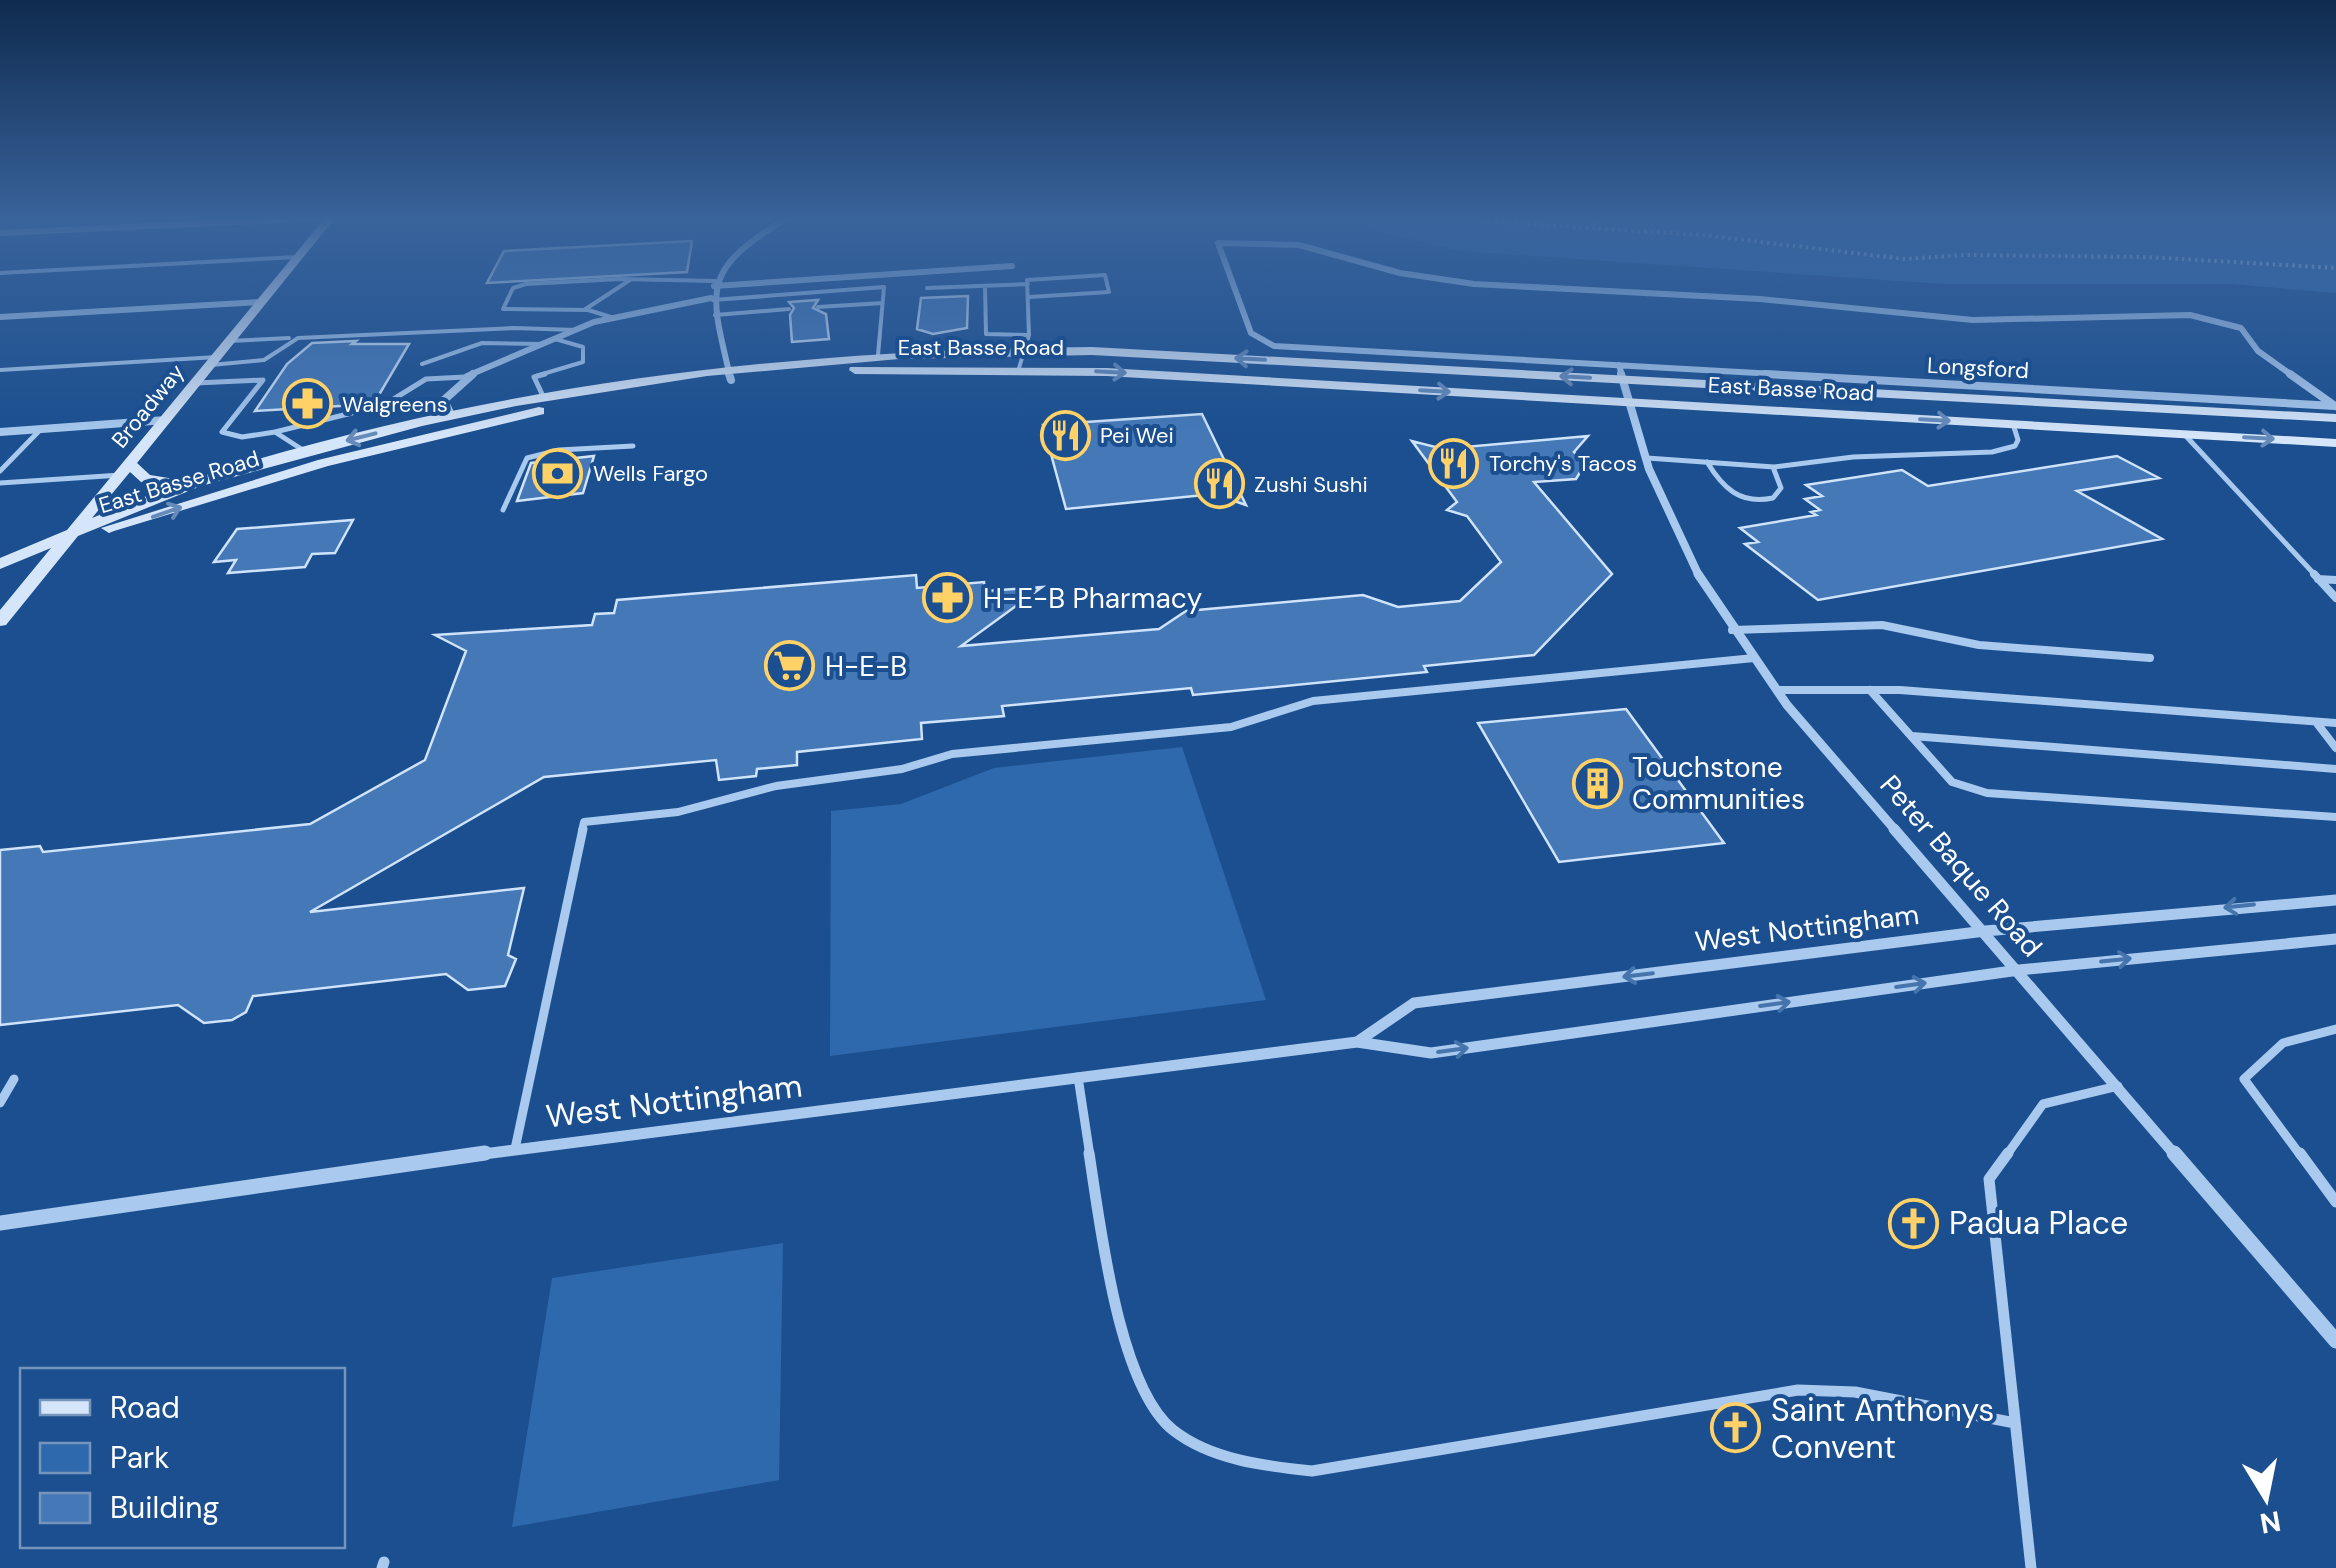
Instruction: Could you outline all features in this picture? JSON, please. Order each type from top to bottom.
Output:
[{"type":"main road","name":"Broadway","points":[[2,614],[72,536],[269,291]]},
{"type":"main road","name":"East Basse Road","points":[[72,536],[153,498],[196,484],[450,416],[543,396],[878,355],[1025,350],[1621,372],[2336,418]]},
{"type":"main road","name":"East Basse Road","points":[[72,536],[132,523],[323,463],[479,424],[729,374],[1020,368],[2336,443]]},
{"type":"main road","points":[[126,470],[161,483],[196,484]]},
{"type":"main road","points":[[0,564],[72,536]]},
{"type":"street","points":[[713,291],[711,299],[729,374]]},
{"type":"street","name":"Longsford","points":[[1236,291],[1252,333],[1266,344],[1621,372],[2336,406]]},
{"type":"street","name":"Longsford","points":[[1608,291],[1760,299],[1973,320],[2190,315],[2241,328],[2258,351],[2336,406]]},
{"type":"street","points":[[450,416],[444,400],[465,377],[611,317],[711,299]]},
{"type":"street","points":[[0,317],[260,302]]},
{"type":"street","name":"Peter Baque Road","points":[[1621,372],[1662,502],[1732,630],[1777,690],[2336,1341]]},
{"type":"street","points":[[2322,396],[2336,396]]},
{"type":"street","points":[[0,432],[166,420]]},
{"type":"street","name":"West Nottingham","points":[[1357,1042],[1414,1003],[1985,931],[2336,900]]},
{"type":"street","name":"West Nottingham","points":[[0,1224],[516,1148],[1357,1042],[1431,1052],[2019,970],[2336,938]]},
{"type":"lane","points":[[513,291],[503,309],[584,310],[611,317]]},
{"type":"lane","points":[[584,310],[617,291]]},
{"type":"lane","points":[[711,299],[809,291]]},
{"type":"lane","points":[[878,355],[884,291]]},
{"type":"lane","points":[[985,291],[986,334],[1029,335]]},
{"type":"lane","points":[[1020,368],[1029,335],[1029,291]]},
{"type":"lane","points":[[1029,297],[1109,291]]},
{"type":"lane","points":[[818,307],[883,302]]},
{"type":"lane","points":[[715,315],[789,309]]},
{"type":"lane","points":[[229,341],[514,328],[576,330]]},
{"type":"lane","points":[[0,370],[264,360],[298,338]]},
{"type":"lane","points":[[543,396],[534,376],[582,362],[583,347],[555,339]]},
{"type":"lane","points":[[422,364],[482,342],[544,344]]},
{"type":"lane","points":[[196,384],[263,380],[222,432],[242,436],[275,432],[384,405],[426,379],[465,377]]},
{"type":"lane","points":[[1646,458],[1773,466],[1853,457],[1992,452],[2015,446],[2018,440],[2013,424]]},
{"type":"lane","points":[[0,471],[42,429]]},
{"type":"lane","points":[[275,432],[306,452]]},
{"type":"lane","points":[[2184,434],[2336,598]]},
{"type":"lane","points":[[503,510],[527,458],[559,450],[633,446]]},
{"type":"lane","points":[[1707,462],[1719,483],[1747,501],[1773,498],[1781,488],[1773,466]]},
{"type":"lane","points":[[0,483],[126,470]]},
{"type":"lane","points":[[2318,579],[2336,580]]},
{"type":"lane","points":[[1732,630],[1882,625],[1979,645],[2150,658]]},
{"type":"lane","points":[[516,1148],[584,822],[678,812],[776,786],[902,770],[952,754],[1232,728],[1313,701],[1754,658]]},
{"type":"lane","points":[[1777,690],[1870,690],[2336,723]]},
{"type":"lane","points":[[1870,690],[1952,782],[1987,794],[2336,817]]},
{"type":"lane","points":[[2316,722],[2336,748]]},
{"type":"lane","points":[[1911,736],[2336,769]]},
{"type":"lane","points":[[2336,1030],[2283,1043],[2244,1079],[2336,1202]]},
{"type":"lane","points":[[1078,1077],[1128,1357],[1162,1420],[1226,1454],[1267,1467],[1312,1471],[1798,1390],[1855,1392],[2016,1423]]},
{"type":"lane","points":[[0,1103],[14,1079]]},
{"type":"lane","points":[[2031,1568],[1988,1179],[2043,1104],[2118,1086]]},
{"type":"green space","points":[[1182,747],[1266,1000],[830,1056],[831,811],[901,804],[994,768]]},
{"type":"green space","points":[[783,1243],[779,1480],[512,1527],[552,1278]]},
{"type":"building","points":[[968,296],[967,328],[933,334],[917,329],[921,298]]},
{"type":"building","points":[[818,300],[813,308],[826,314],[829,339],[792,342],[790,315],[794,308],[789,302]]},
{"type":"building","name":"Walgreens","points":[[356,341],[352,344],[409,344],[376,400],[357,405],[255,411],[287,364],[312,343]]},
{"type":"building","points":[[1202,414],[1246,505],[1214,494],[1066,509],[1043,425]]},
{"type":"building","points":[[1588,436],[1574,452],[1585,464],[1576,479],[1534,482],[1612,574],[1534,655],[1424,666],[1427,672],[1193,695],[1191,688],[1002,706],[1004,716],[921,723],[922,739],[797,752],[797,765],[757,769],[756,776],[719,780],[716,760],[544,777],[310,912],[524,888],[508,955],[516,959],[505,986],[468,990],[446,974],[253,996],[246,1012],[232,1020],[204,1023],[178,1005],[0,1025],[0,850],[40,846],[43,852],[310,824],[425,760],[466,651],[435,635],[592,625],[595,614],[614,613],[617,600],[916,575],[917,588],[984,582],[985,591],[1042,587],[961,646],[1159,629],[1186,611],[1363,595],[1398,607],[1460,601],[1501,562],[1467,516],[1447,510],[1457,502],[1412,441],[1443,449]]},
{"type":"building","name":"Wells Fargo","points":[[594,456],[583,493],[517,501],[531,463]]},
{"type":"building","points":[[2117,456],[2159,478],[2077,491],[2162,539],[1818,600],[1745,544],[1758,542],[1740,528],[1816,515],[1811,512],[1820,510],[1805,499],[1822,496],[1806,485],[1902,470],[1928,486]]},
{"type":"building","points":[[353,520],[335,553],[312,554],[305,567],[228,573],[236,560],[214,562],[237,529]]},
{"type":"building","name":"Touchstone Communities","points":[[1626,709],[1724,843],[1559,862],[1478,723]]},
{"type":"place","name":"Walgreens","points":[[307,404]]},
{"type":"place","name":"Pei Wei","points":[[1065,435]]},
{"type":"place","name":"Torchy's Tacos","points":[[1454,463]]},
{"type":"place","name":"Wells Fargo","points":[[558,473]]},
{"type":"place","name":"Zushi Sushi","points":[[1219,484]]},
{"type":"place","name":"H-E-B Pharmacy","points":[[948,598]]},
{"type":"place","name":"H-E-B","points":[[790,666]]},
{"type":"place","name":"Touchstone Communities","points":[[1597,783]]},
{"type":"place","name":"Padua Place","points":[[1914,1223]]},
{"type":"place","name":"Saint Anthonys Convent","points":[[1736,1428]]}]
